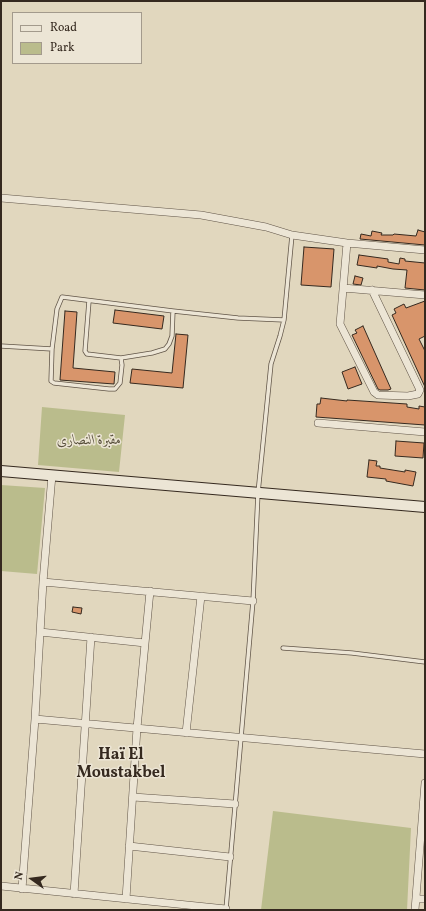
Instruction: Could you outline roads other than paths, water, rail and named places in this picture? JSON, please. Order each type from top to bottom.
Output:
[{"type":"main road","points":[[1,471],[425,507]]},
{"type":"street","points":[[1,198],[201,215],[266,227],[292,235],[347,243],[425,250]]},
{"type":"street","points":[[347,243],[340,324],[374,392],[378,395],[408,396],[418,394],[420,390],[372,290]]},
{"type":"street","points":[[343,288],[425,296]]},
{"type":"street","points":[[318,424],[425,432]]},
{"type":"street","points":[[22,889],[35,719],[43,582],[52,476]]},
{"type":"street","points":[[43,582],[252,601]]},
{"type":"street","points":[[126,899],[137,728],[150,592]]},
{"type":"street","points":[[186,732],[201,596]]},
{"type":"street","points":[[40,632],[145,643]]},
{"type":"street","points":[[74,894],[91,638]]},
{"type":"street","points":[[35,719],[425,754]]},
{"type":"street","points":[[415,910],[424,819],[425,783]]},
{"type":"street","points":[[133,797],[235,804]]},
{"type":"street","points":[[129,846],[230,857]]},
{"type":"street","points":[[1,886],[226,910]]},
{"type":"street","points":[[416,899],[425,899]]},
{"type":"lane","points":[[226,910],[252,601],[258,494],[271,364],[284,320],[292,235]]},
{"type":"lane","points":[[121,358],[122,365],[120,383],[115,389],[54,383],[52,381],[52,349],[56,308],[62,297],[238,318],[284,320]]},
{"type":"lane","points":[[89,301],[85,351],[87,354],[121,358],[152,353],[165,349],[172,336],[173,311]]},
{"type":"lane","points":[[1,346],[52,349]]},
{"type":"lane","points":[[283,648],[352,653],[425,662]]},
{"type":"district","name":"Haï El Moustakbel","points":[[121,765]]},
{"type":"park label","name":"مقبرة النصارى","points":[[89,441]]}]
